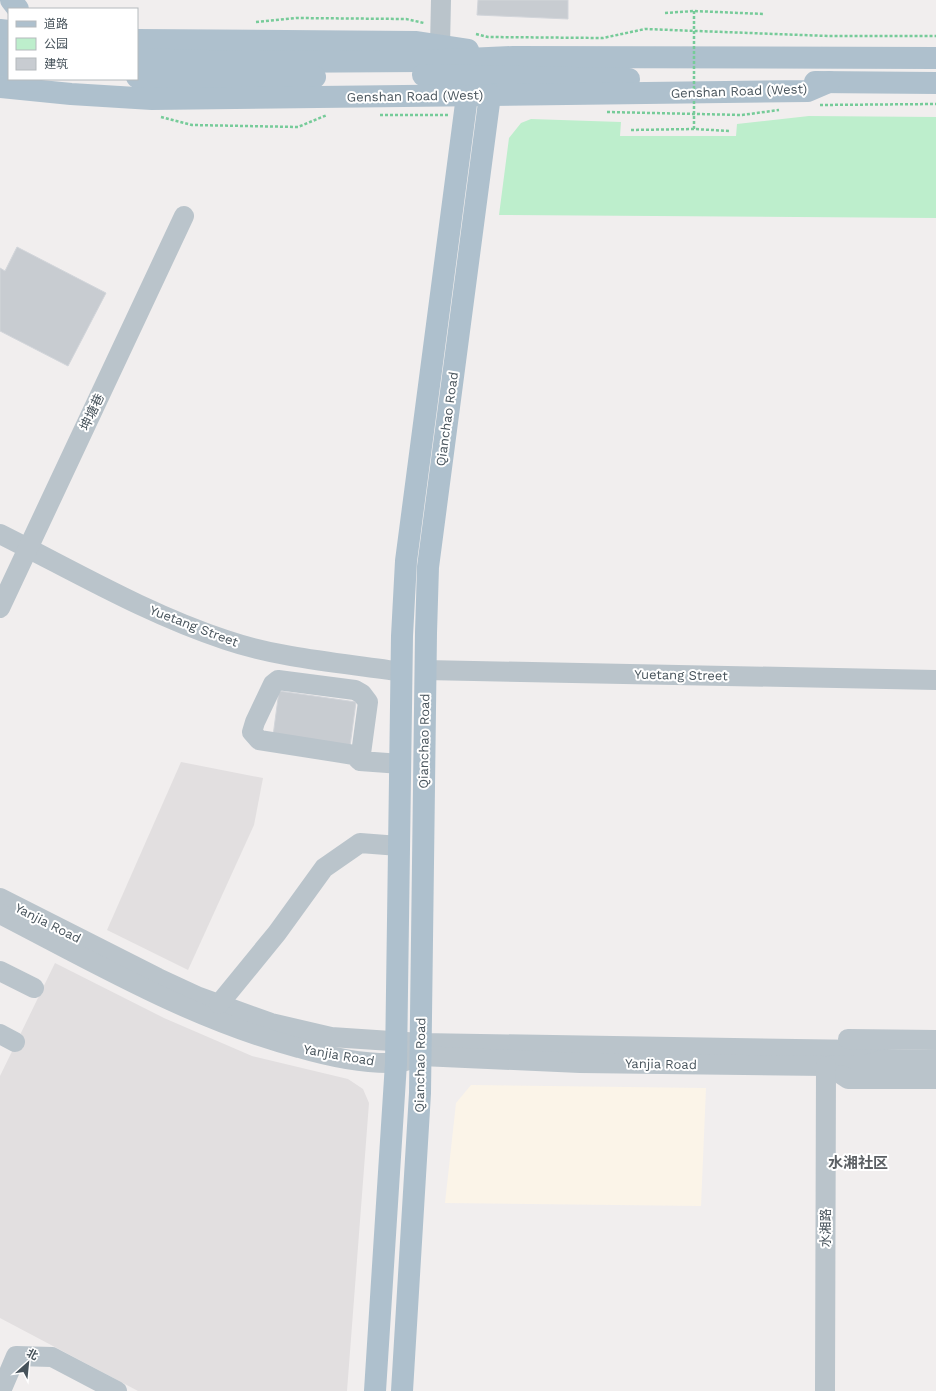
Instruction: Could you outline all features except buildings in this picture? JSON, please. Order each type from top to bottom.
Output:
[{"type":"main road","points":[[11,0],[17,8]]},
{"type":"main road","name":"Genshan Road (West)","points":[[138,40],[415,42],[440,36],[513,58]]},
{"type":"main road","name":"Genshan Road (West)","points":[[138,76],[238,78],[424,68],[513,58],[936,58]]},
{"type":"main road","name":"Genshan Road (West)","points":[[138,59],[829,82],[936,83]]},
{"type":"main road","name":"Genshan Road (West)","points":[[0,87],[71,94],[152,99],[808,91],[829,82]]},
{"type":"main road","name":"Qianchao Road","points":[[402,1391],[421,1050],[425,670],[430,546],[490,95]]},
{"type":"main road","name":"Qianchao Road","points":[[375,1391],[397,1041],[400,764],[406,561],[467,96]]},
{"type":"street","points":[[440,36],[441,0]]},
{"type":"street","name":"坤塘巷","points":[[0,608],[184,216]]},
{"type":"street","name":"Yuetang Street","points":[[0,534],[167,618],[226,640],[260,650],[402,672]]},
{"type":"street","name":"Yuetang Street","points":[[425,670],[936,680]]},
{"type":"street","points":[[360,761],[368,702],[362,694],[355,690],[278,680],[273,684],[255,722],[252,732],[259,740],[354,755],[360,761],[400,764]]},
{"type":"street","points":[[219,1004],[277,933],[324,868],[360,843],[399,846]]},
{"type":"street","name":"Yanjia Road","points":[[0,898],[158,978],[219,1004],[271,1023],[312,1034],[331,1037],[397,1041],[421,1050],[580,1063],[826,1066],[865,1065],[885,1059],[936,1060]]},
{"type":"street","name":"Yanjia Road","points":[[0,914],[199,1014],[252,1035],[324,1055],[355,1060],[396,1063],[421,1050],[799,1049],[864,1050],[885,1059]]},
{"type":"street","points":[[0,970],[34,988]]},
{"type":"street","name":"Yanjia Road","points":[[799,1049],[821,1039],[936,1040]]},
{"type":"street","name":"Yanjia Road","points":[[826,1066],[848,1079],[936,1078]]},
{"type":"street","name":"水湘路","points":[[825,1391],[826,1066]]},
{"type":"street","points":[[1,1391],[16,1356],[52,1357],[118,1391]]},
{"type":"path","points":[[694,11],[694,129]]},
{"type":"path","points":[[665,13],[694,11],[764,14]]},
{"type":"path","points":[[250,23],[296,18],[406,19],[440,36]]},
{"type":"path","points":[[475,34],[488,37],[603,38],[645,29],[828,36],[936,36]]},
{"type":"path","points":[[631,130],[694,129],[730,131]]},
{"type":"shaded area","points":[[181,762],[263,778],[254,825],[188,970],[107,930]]},
{"type":"shaded area","points":[[55,963],[164,1018],[252,1056],[348,1079],[363,1089],[369,1103],[347,1391],[138,1391],[0,1318],[0,1076]]},
{"type":"shaded area","points":[[471,1085],[706,1088],[701,1206],[445,1203],[456,1103]]},
{"type":"green space","points":[[809,116],[936,117],[936,218],[499,215],[509,138],[521,123],[531,119],[621,122],[620,136],[736,136],[737,124]]},
{"type":"district","name":"水湘社区","points":[[858,1163]]}]
